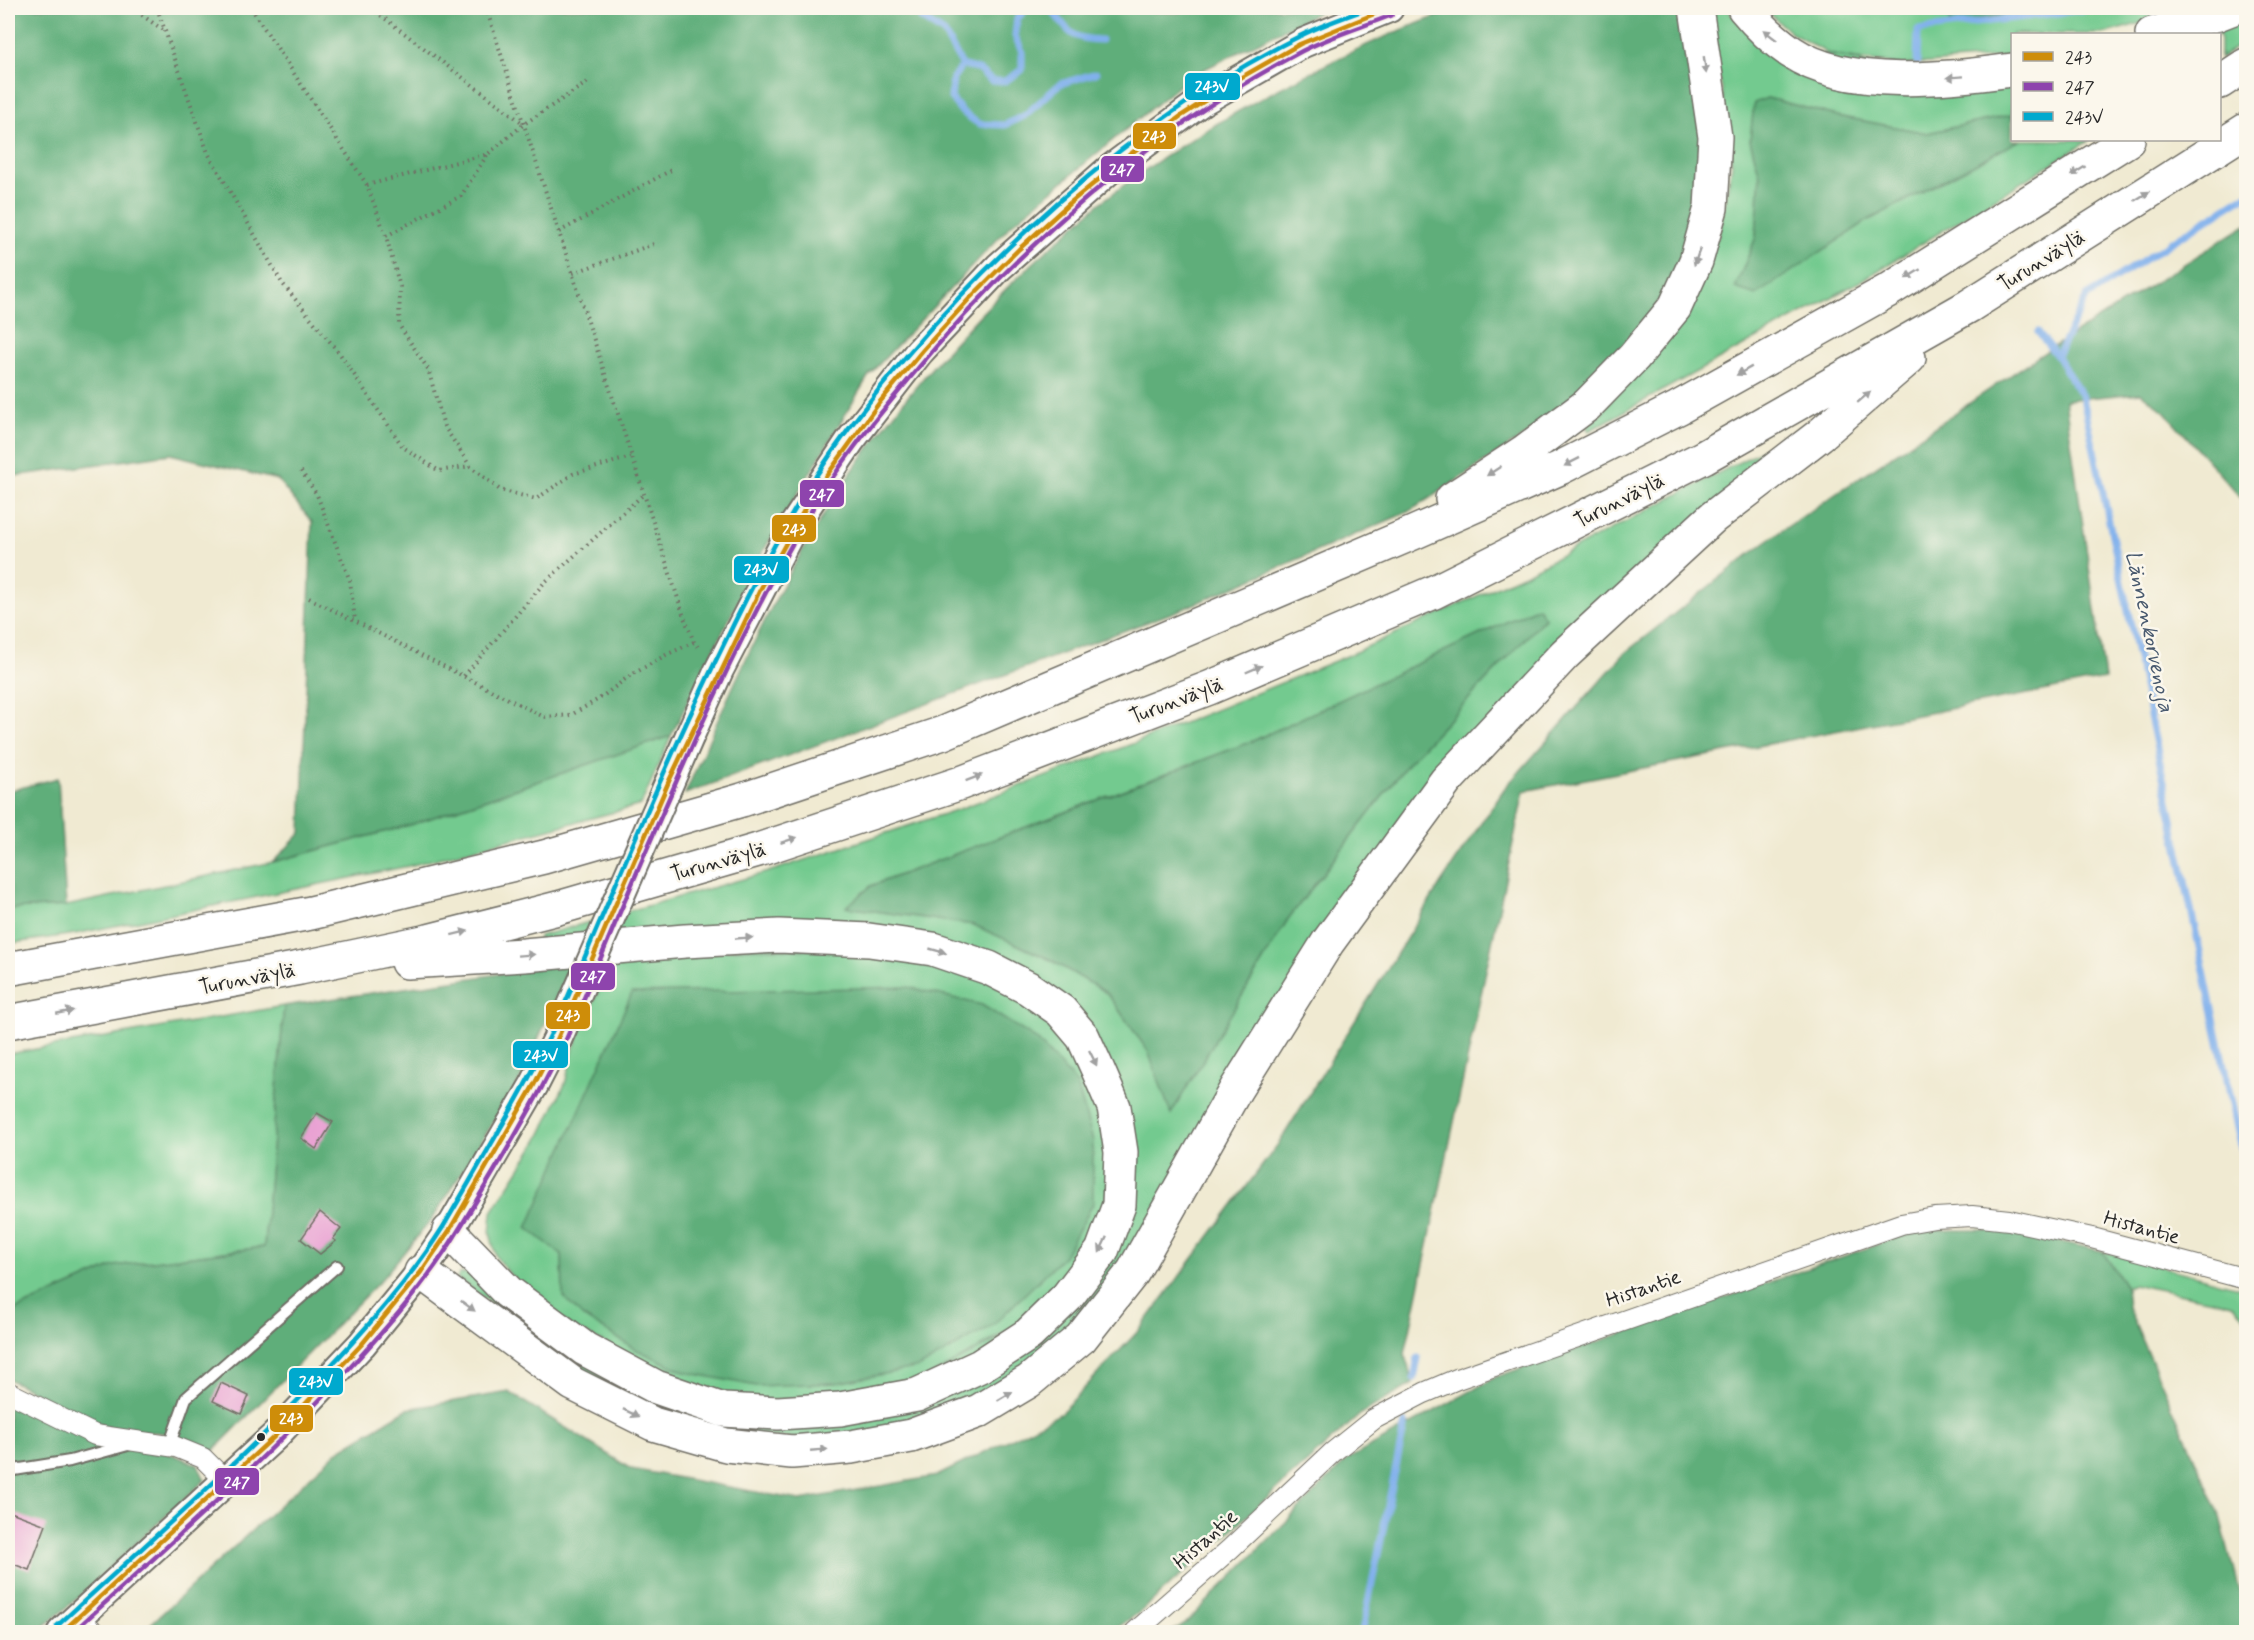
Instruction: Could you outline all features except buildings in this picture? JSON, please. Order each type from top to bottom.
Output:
[{"type":"highway","points":[[1413,533],[1454,497],[1525,451],[1587,405],[1634,357],[1675,307],[1696,261],[1711,208],[1715,137],[1696,8]]},
{"type":"highway","points":[[1744,8],[1761,28],[1792,53],[1832,70],[1906,79],[1957,77],[2011,70]]},
{"type":"highway","points":[[2155,33],[2234,8]]},
{"type":"highway","points":[[2221,81],[2247,65]]},
{"type":"highway","name":"Turunväylä","points":[[8,1022],[300,968],[428,941],[558,908],[758,850],[961,783],[1209,688],[1434,592],[1704,457],[1969,306],[2247,130]]},
{"type":"highway","points":[[8,969],[311,913],[544,857],[742,800],[943,733],[1560,468],[1678,408],[1889,290],[2126,141]]},
{"type":"highway","points":[[421,1272],[573,1384],[653,1424],[726,1445],[792,1452],[850,1447],[911,1436],[979,1412],[1029,1382],[1081,1338],[1133,1272],[1236,1089],[1328,942],[1446,781],[1565,654],[1712,518],[1820,435],[1969,306]]},
{"type":"highway","points":[[300,968],[524,955],[686,940],[779,936],[869,940],[933,949],[989,968],[1028,988],[1060,1011],[1083,1037],[1114,1107],[1121,1152],[1119,1205],[1102,1251],[1067,1297],[1029,1334],[980,1366],[917,1395],[840,1409],[778,1413],[723,1410],[656,1387],[585,1349],[508,1292],[449,1231]]},
{"type":"main road","points":[[78,1628],[226,1481],[275,1436],[362,1344],[421,1272],[449,1231],[534,1085],[557,1040],[719,670],[794,525],[850,441],[919,352],[999,267],[1109,170],[1202,101],[1303,43],[1389,8]]},
{"type":"street","name":"Histantie","points":[[1136,1632],[1230,1549],[1333,1452],[1374,1419],[1457,1378],[1901,1224],[1962,1216],[2009,1220],[2092,1238],[2247,1279]]},
{"type":"street","points":[[8,1392],[95,1435],[169,1446],[203,1458],[226,1481]]},
{"type":"lane","points":[[169,1446],[186,1398],[337,1266]]},
{"type":"lane","points":[[8,1471],[70,1461],[140,1442]]},
{"type":"path","points":[[132,8],[165,31]]},
{"type":"path","points":[[156,8],[208,153],[282,283],[340,354],[403,447],[439,471],[470,466]]},
{"type":"path","points":[[251,8],[367,185],[386,236],[400,286],[399,325],[428,369],[444,426],[470,466],[500,490],[536,499],[573,474],[631,457]]},
{"type":"path","points":[[371,8],[524,124]]},
{"type":"path","points":[[486,8],[631,457],[694,642],[719,670]]},
{"type":"path","points":[[386,236],[461,196],[488,154],[524,124],[591,80]]},
{"type":"path","points":[[367,185],[488,154]]},
{"type":"path","points":[[559,232],[673,169]]},
{"type":"path","points":[[573,273],[654,244]]},
{"type":"path","points":[[301,471],[317,495],[350,581],[355,621]]},
{"type":"path","points":[[464,676],[544,583],[644,494]]},
{"type":"path","points":[[309,598],[544,717],[572,715],[628,677],[694,642]]},
{"type":"green space","points":[[8,8],[1150,8],[1153,12],[1178,13],[1188,8],[1327,8],[1189,77],[1012,224],[869,375],[762,553],[671,736],[413,824],[273,862],[301,833],[312,522],[278,480],[170,454],[8,477]]},
{"type":"green space","points":[[1462,8],[1677,8],[1696,82],[1705,169],[1689,249],[1661,303],[1579,395],[1529,433],[1410,511],[1185,608],[685,794],[774,602],[815,528],[885,425],[937,362],[993,302],[1097,205],[1201,133],[1252,103],[1342,56],[1401,30]]},
{"type":"green space","points":[[1705,8],[1728,8],[1731,14],[1764,46],[2011,81],[2011,115],[1927,133],[1837,116],[1767,98],[1750,140],[1760,175],[1756,237],[1736,287],[1756,294],[1867,221],[2018,141],[2088,141],[1861,281],[1589,431],[1586,427],[1604,410],[1718,237],[1732,165],[1722,89]]},
{"type":"green space","points":[[1763,8],[1945,8],[1951,25],[2035,8],[2194,8],[2106,33],[2011,33],[2011,56],[1880,67],[1827,53],[1791,33]]},
{"type":"green space","points":[[1945,8],[2035,8],[1951,25]]},
{"type":"green space","points":[[2246,13],[2246,41],[2221,57],[2221,33],[2194,33]]},
{"type":"green space","points":[[1767,98],[1837,116],[1927,133],[2011,115],[2011,141],[2018,141],[1867,221],[1756,295],[1735,288],[1756,237],[1760,175],[1750,140],[1754,103]]},
{"type":"green space","points":[[2246,225],[2246,504],[2164,411],[2141,393],[2065,400],[2105,679],[1524,791],[1405,1354],[1413,1384],[1362,1413],[1140,1612],[1111,1632],[142,1632],[338,1451],[407,1409],[509,1392],[631,1469],[800,1500],[937,1476],[1060,1414],[1141,1328],[1279,1143],[1441,883],[1504,789],[1626,652],[1765,542],[2039,356]]},
{"type":"green space","points":[[1797,432],[1469,741],[1137,1248],[1060,1342],[966,1403],[890,1431],[830,1441],[718,1433],[610,1391],[457,1278],[459,1274],[471,1274],[622,1382],[842,1423],[1093,1288],[1123,1091],[989,957],[539,940],[539,936],[768,872],[959,809],[1132,744],[1347,656],[1531,571]],"holes":[[[1537,608],[1545,618],[1408,763],[1288,919],[1171,1113],[1148,1051],[1107,993],[1051,960],[974,925],[847,907],[871,886],[1253,741]]]},
{"type":"green space","points":[[1538,607],[1545,618],[1408,763],[1288,919],[1171,1114],[1148,1051],[1107,993],[1051,960],[974,925],[846,907],[871,886],[1253,741]]},
{"type":"green space","points":[[671,736],[641,805],[409,866],[75,934],[8,944],[8,909],[66,906],[273,862],[413,824]]},
{"type":"green space","points":[[58,778],[66,906],[8,909],[8,791]]},
{"type":"green space","points":[[773,947],[905,954],[991,981],[1065,1033],[1105,1114],[1108,1206],[1088,1256],[1041,1311],[920,1383],[766,1402],[696,1389],[570,1326],[513,1278],[496,1257],[490,1233],[492,1212],[538,1140],[565,1084],[574,1047],[613,958]],"holes":[[[1036,1039],[1077,1084],[1093,1141],[563,1297],[562,1255]]]},
{"type":"green space","points":[[572,963],[520,1080],[433,1218],[380,1281],[212,1452],[163,1433],[106,1428],[8,1379],[8,1313],[114,1266],[264,1247],[284,1006]]},
{"type":"green space","points":[[908,987],[982,1005],[1036,1039],[1077,1084],[1093,1141],[1093,1204],[1064,1256],[992,1326],[920,1367],[837,1383],[756,1386],[685,1372],[633,1348],[582,1316],[563,1297],[562,1255],[527,1228],[632,993]]},
{"type":"green space","points":[[284,1006],[264,1247],[114,1266],[8,1313],[8,1054]]},
{"type":"green space","points":[[1919,1230],[2008,1230],[2102,1251],[2126,1287],[2128,1307],[2219,1513],[2246,1619],[2246,1632],[1171,1632],[1187,1622],[1348,1459],[1496,1377]]},
{"type":"green space","points":[[2102,1251],[2246,1289],[2246,1319],[2232,1304],[2133,1284],[2126,1287]]},
{"type":"green space","points":[[8,1397],[198,1465],[205,1480],[37,1632],[8,1632]]},
{"type":"waterway","points":[[916,8],[921,18],[944,33],[962,65],[953,78],[951,98],[962,112],[979,124],[1005,125],[1024,116],[1060,84],[1096,73]]},
{"type":"waterway","points":[[962,65],[979,70],[992,81],[1005,81],[1022,70],[1022,51],[1015,36],[1017,19],[1027,8]]},
{"type":"waterway","points":[[1049,8],[1069,32],[1081,38],[1101,40]]},
{"type":"waterway","points":[[1917,62],[1918,30],[2090,8]]},
{"type":"waterway","name":"Lännenkorvenoja","points":[[2246,195],[2087,296],[2057,356],[2083,398],[2246,1170]]},
{"type":"waterway","points":[[2038,332],[2057,356]]},
{"type":"waterway","points":[[1414,1378],[1418,1358]]},
{"type":"waterway","points":[[1362,1632],[1405,1423]]},
{"type":"transit line","name":"243V","points":[[57,1626],[289,1409],[370,1323],[430,1247],[511,1111],[556,1024],[676,747],[763,567],[808,488],[854,422],[906,356],[964,292],[1026,231],[1092,173],[1160,121],[1230,75],[1300,36],[1370,8]]},
{"type":"transit line","name":"243","points":[[62,1632],[275,1436],[362,1344],[421,1272],[449,1231],[534,1085],[557,1040],[669,781],[760,590],[812,496],[879,403],[970,298],[1019,249],[1125,158],[1181,116],[1240,78],[1300,44],[1389,8]]},
{"type":"transit line","name":"247","points":[[73,1632],[299,1421],[381,1333],[414,1294],[444,1252],[513,1139],[564,1044],[687,757],[756,612],[818,499],[882,412],[951,330],[995,283],[1089,195],[1140,155],[1192,117],[1302,51],[1392,15]]}]
